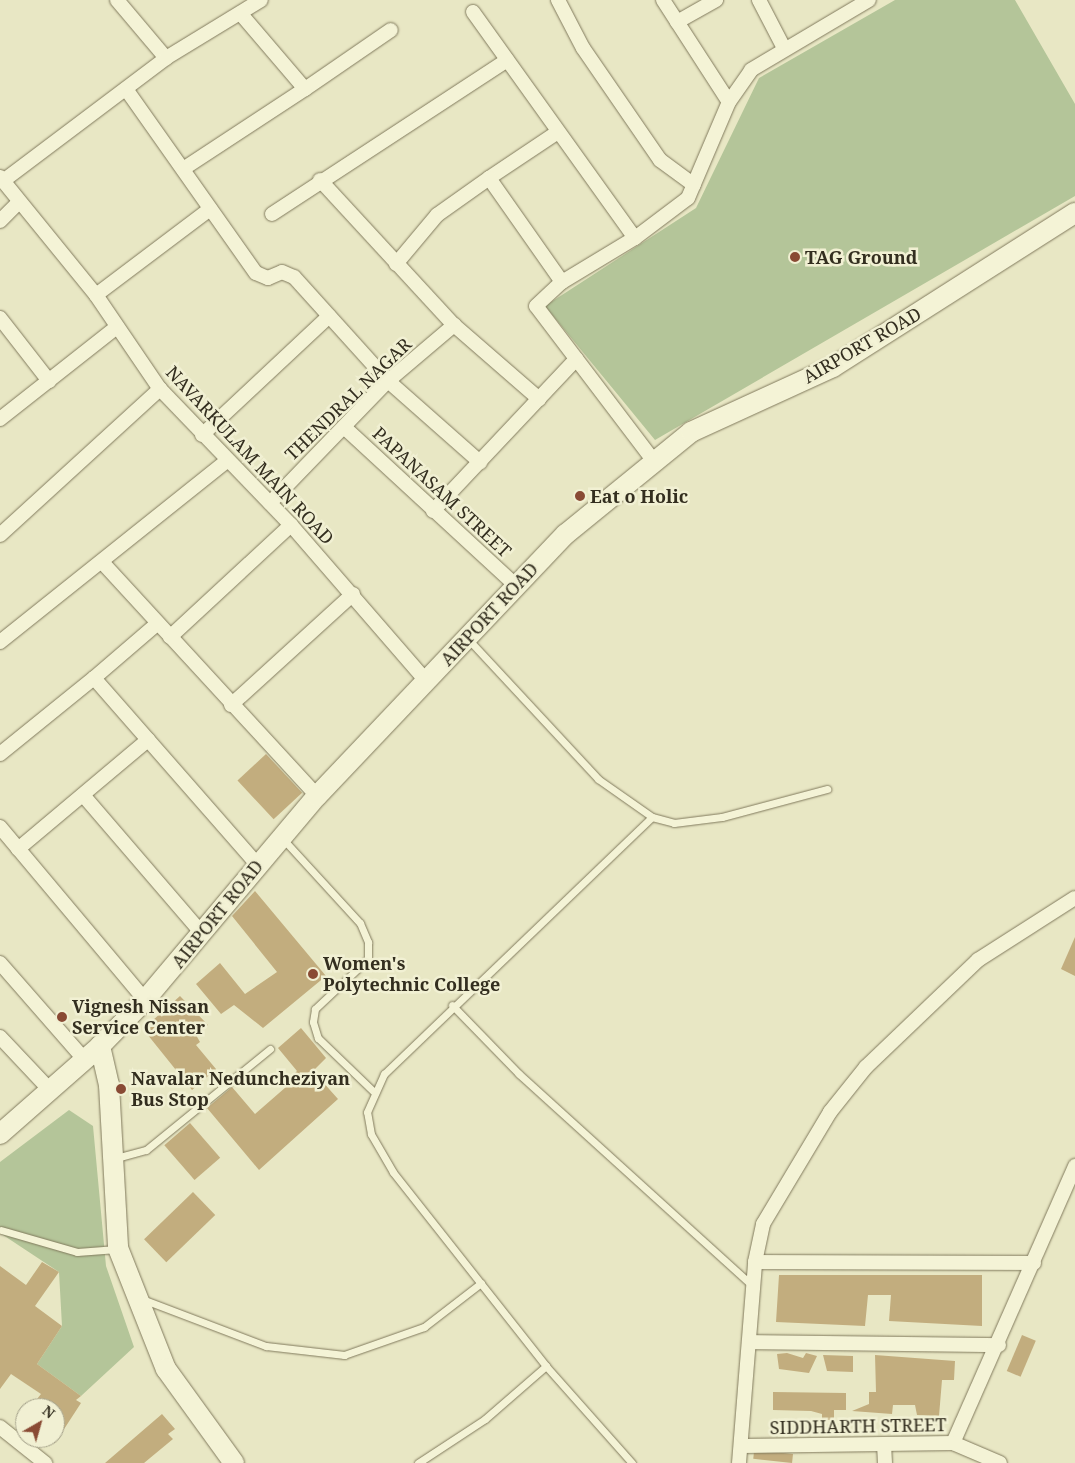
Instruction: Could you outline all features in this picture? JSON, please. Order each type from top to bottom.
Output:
[{"type":"street","points":[[117,0],[166,58]]},
{"type":"street","points":[[1,179],[166,58],[241,14],[261,0]]},
{"type":"street","points":[[558,0],[583,48],[660,160],[694,186]]},
{"type":"street","points":[[663,0],[729,102]]},
{"type":"street","points":[[677,22],[716,0]]},
{"type":"street","points":[[759,0],[784,48]]},
{"type":"street","points":[[653,460],[536,306],[562,282],[634,238],[688,198],[694,186],[701,158],[729,102],[751,70],[784,48],[864,1]]},
{"type":"street","points":[[473,12],[634,238]]},
{"type":"street","points":[[241,14],[305,89]]},
{"type":"street","points":[[183,170],[391,30]]},
{"type":"street","points":[[272,214],[320,180],[507,60]]},
{"type":"street","points":[[126,89],[256,273],[268,278],[282,272],[294,277],[388,382],[480,462]]},
{"type":"street","points":[[396,264],[437,215],[558,132]]},
{"type":"street","points":[[489,178],[562,282]]},
{"type":"street","name":"NAVARKULAM MAIN ROAD","points":[[1,179],[96,296],[160,389],[227,461],[291,525],[426,680]]},
{"type":"street","points":[[320,180],[454,325],[539,399]]},
{"type":"street","points":[[0,222],[19,202]]},
{"type":"street","points":[[96,296],[210,209]]},
{"type":"street","name":"AIRPORT ROAD","points":[[0,1134],[85,1060],[145,1000],[200,931],[317,796],[514,584],[653,460],[691,432],[833,367],[1075,213]]},
{"type":"street","points":[[202,435],[329,316]]},
{"type":"street","points":[[0,318],[49,381]]},
{"type":"street","name":"THENDRAL NAGAR","points":[[270,503],[388,382],[454,325]]},
{"type":"street","points":[[0,419],[117,327]]},
{"type":"street","points":[[433,510],[576,359]]},
{"type":"street","points":[[0,535],[160,389]]},
{"type":"street","name":"PAPANASAM STREET","points":[[344,427],[514,584]]},
{"type":"street","points":[[0,642],[227,461]]},
{"type":"street","points":[[170,637],[291,525]]},
{"type":"street","points":[[102,562],[231,705],[317,796]]},
{"type":"street","points":[[231,705],[353,594]]},
{"type":"street","points":[[0,754],[158,623]]},
{"type":"street","points":[[94,678],[257,864]]},
{"type":"street","points":[[18,849],[148,740]]},
{"type":"street","points":[[83,795],[200,931]]},
{"type":"street","points":[[0,827],[145,1000]]},
{"type":"street","points":[[739,1463],[742,1446],[755,1262],[763,1224],[830,1112],[866,1067],[978,960],[1075,898]]},
{"type":"street","points":[[0,963],[85,1060]]},
{"type":"street","points":[[0,1037],[50,1090]]},
{"type":"street","points":[[100,1046],[109,1085],[118,1248],[166,1369],[234,1463]]},
{"type":"street","points":[[953,1443],[999,1345],[1075,1166]]},
{"type":"street","points":[[755,1262],[1034,1263]]},
{"type":"street","points":[[750,1342],[999,1345]]},
{"type":"street","points":[[0,1427],[45,1463]]},
{"type":"street","name":"SIDDHARTH STREET","points":[[742,1446],[953,1443],[1000,1463]]},
{"type":"street","points":[[884,1444],[885,1463]]},
{"type":"lane","points":[[466,637],[598,779],[652,817],[674,823],[722,817],[827,790]]},
{"type":"lane","points":[[632,1463],[546,1366],[482,1282],[392,1172],[371,1134],[367,1112],[374,1091],[384,1074],[452,1006],[652,817]]},
{"type":"lane","points":[[281,837],[360,923],[368,942],[368,959],[315,1009],[313,1022],[318,1038],[374,1091]]},
{"type":"lane","points":[[452,1006],[520,1074],[753,1286]]},
{"type":"lane","points":[[113,1158],[146,1150],[270,1049]]},
{"type":"lane","points":[[1,1230],[77,1252],[107,1253],[118,1248]]},
{"type":"lane","points":[[137,1297],[266,1346],[344,1355],[424,1327],[482,1282]]},
{"type":"lane","points":[[418,1463],[485,1419],[546,1366]]},
{"type":"green space","name":"TAG Ground","points":[[895,0],[1015,0],[1075,104],[1075,196],[655,440],[545,306],[696,208],[759,78]]},
{"type":"green space","points":[[69,1110],[93,1126],[106,1266],[134,1347],[81,1396],[37,1364],[62,1326],[59,1272],[0,1233],[0,1162]]},
{"type":"building","points":[[266,754],[302,793],[274,819],[237,781]]},
{"type":"building","points":[[255,891],[326,976],[263,1028],[234,1005],[221,1014],[196,984],[220,963],[245,994],[277,972],[232,916]]},
{"type":"building","points":[[1075,937],[1075,976],[1061,969]]},
{"type":"building","points":[[180,996],[208,1025],[196,1035],[200,1042],[196,1045],[216,1069],[192,1090],[143,1029]]},
{"type":"building","points":[[301,1028],[326,1058],[313,1071],[338,1099],[259,1170],[207,1108],[232,1087],[255,1114],[294,1080],[291,1077],[297,1071],[278,1048]]},
{"type":"building","points":[[190,1123],[220,1158],[195,1180],[164,1145]]},
{"type":"building","points":[[193,1192],[215,1215],[166,1262],[144,1239]]},
{"type":"building","points":[[42,1262],[59,1272],[35,1306],[62,1326],[37,1364],[81,1396],[76,1400],[81,1403],[65,1428],[65,1398],[38,1398],[41,1394],[11,1374],[0,1389],[0,1266],[26,1285]]},
{"type":"building","points":[[779,1275],[982,1275],[982,1326],[889,1321],[891,1295],[868,1295],[865,1326],[776,1322]]},
{"type":"building","points":[[1022,1335],[1036,1341],[1021,1377],[1007,1371]]},
{"type":"building","points":[[787,1353],[803,1358],[806,1353],[817,1356],[809,1373],[779,1369],[777,1354]]},
{"type":"building","points":[[823,1355],[853,1356],[853,1372],[827,1371]]},
{"type":"building","points":[[875,1355],[955,1361],[954,1380],[942,1380],[939,1416],[917,1415],[915,1405],[893,1405],[892,1414],[852,1411],[869,1404],[869,1392],[876,1392]]},
{"type":"building","points":[[773,1392],[846,1393],[846,1410],[834,1410],[834,1420],[822,1420],[822,1414],[811,1411],[773,1410]]},
{"type":"building","points":[[162,1414],[175,1429],[168,1434],[173,1439],[144,1463],[105,1463]]},
{"type":"building","points":[[754,1450],[793,1454],[792,1463],[753,1459]]},
{"type":"place","name":"TAG Ground","points":[[795,257]]},
{"type":"place","name":"Eat o Holic","points":[[580,496]]},
{"type":"place","name":"Women's Polytechnic College","points":[[313,974]]},
{"type":"place","name":"Vignesh Nissan Service Center","points":[[62,1017]]},
{"type":"place","name":"Navalar Neduncheziyan Bus Stop","points":[[121,1089]]}]
